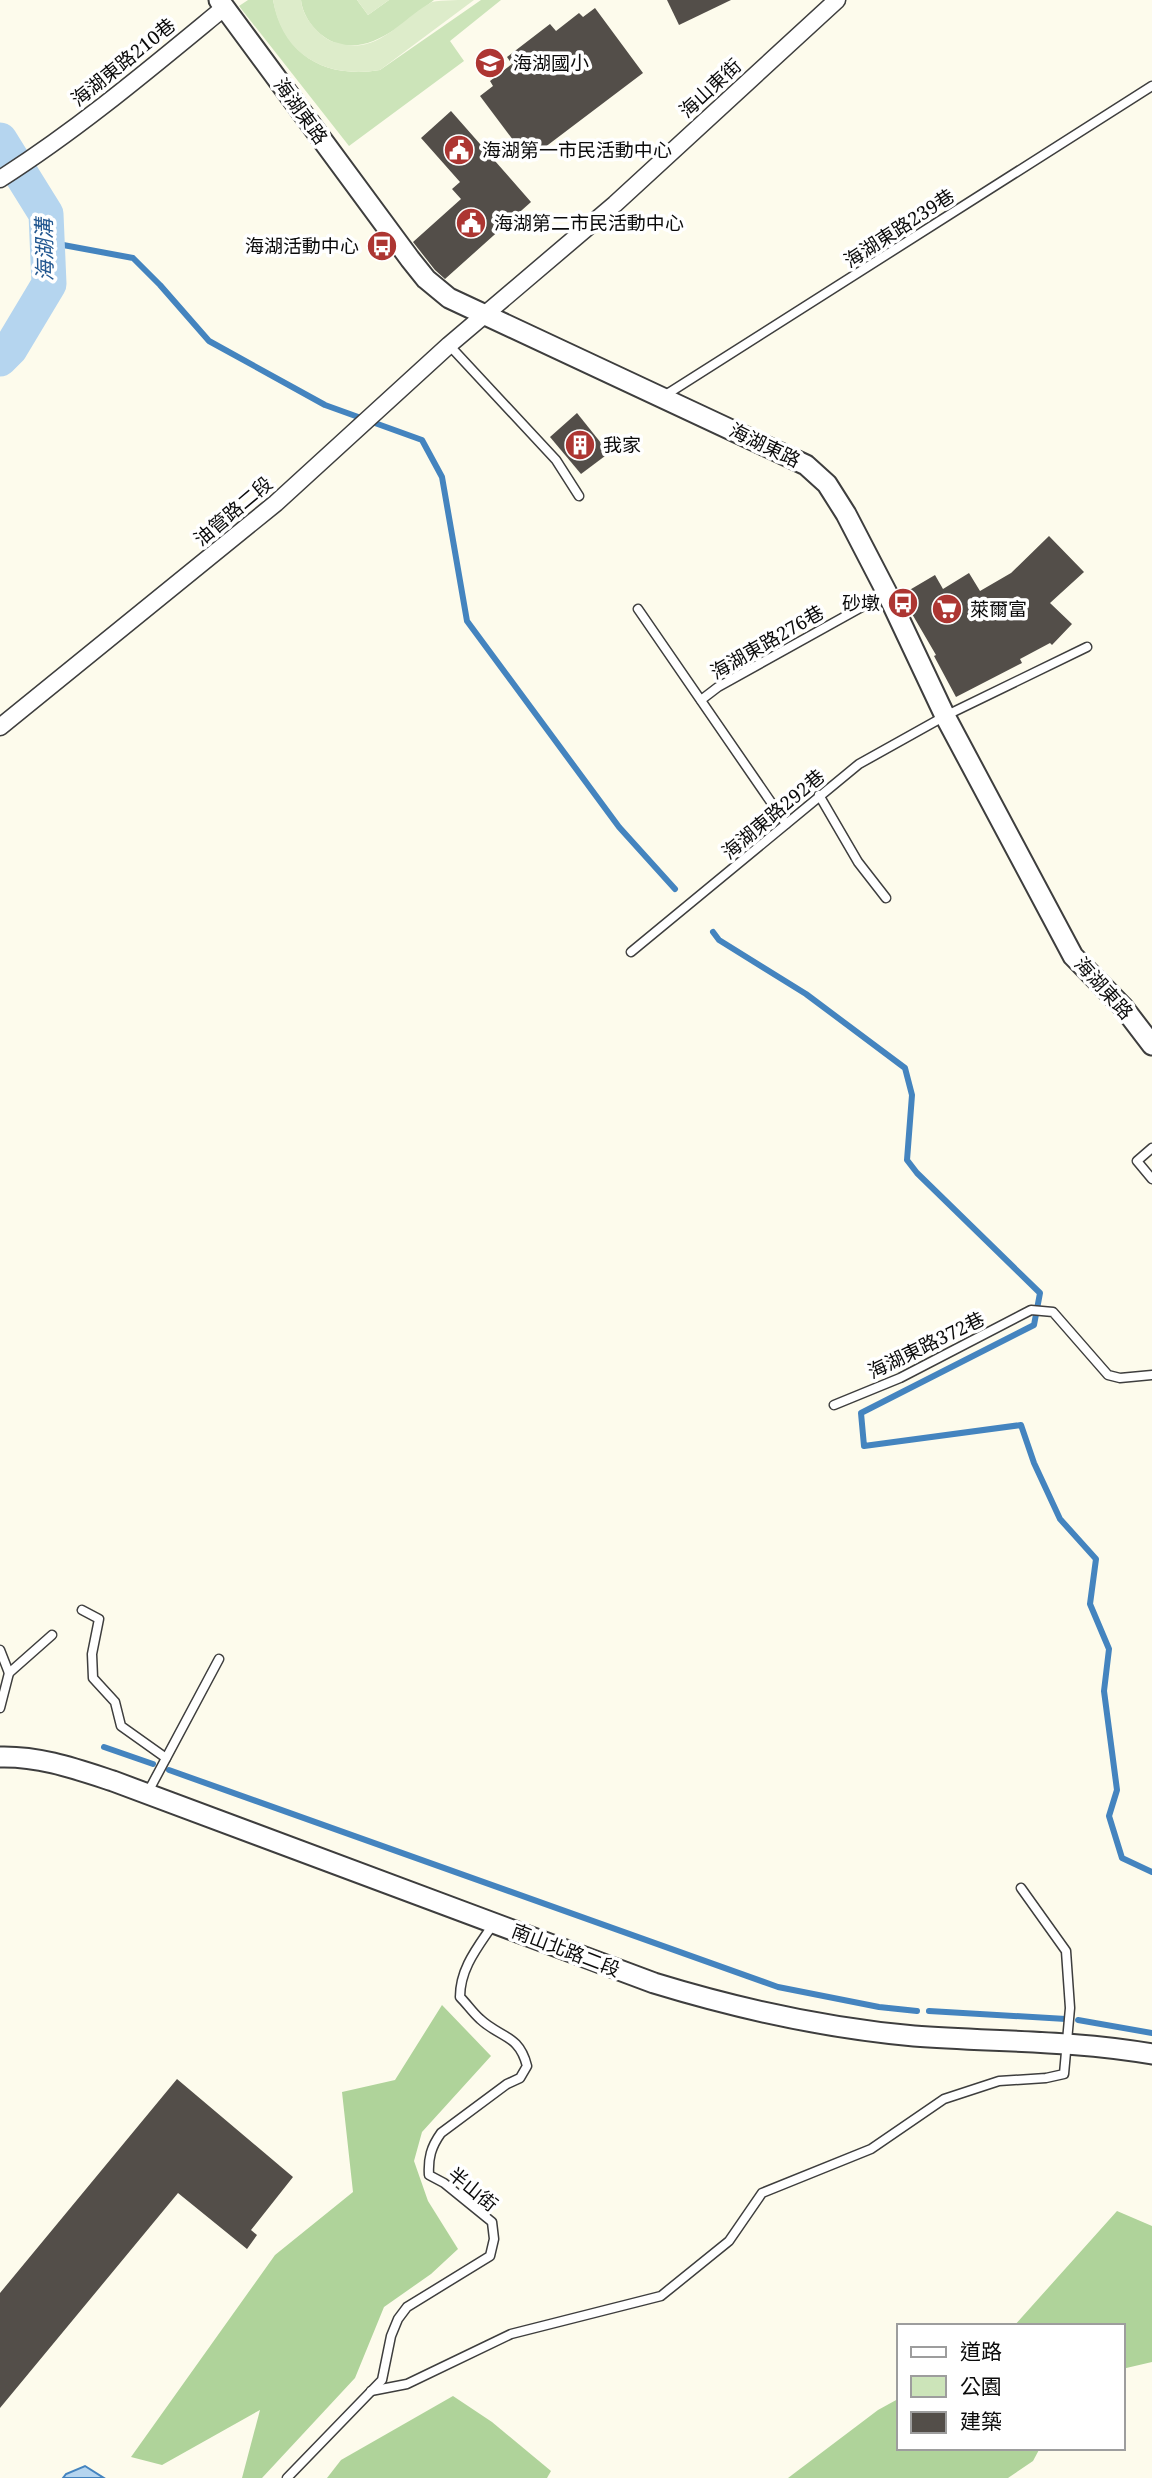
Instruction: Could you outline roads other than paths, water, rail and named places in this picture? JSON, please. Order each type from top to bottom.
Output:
[{"type":"street","name":"海山東街","points":[[484,316],[615,204],[837,0]]},
{"type":"street","name":"海湖東路","points":[[222,3],[426,279],[449,298],[806,465],[827,484],[846,514],[945,716],[1073,957],[1123,1007],[1152,1045]]},
{"type":"street","name":"海湖東路210巷","points":[[0,179],[47,149],[222,3]]},
{"type":"street","name":"油管路二段","points":[[0,727],[276,503],[484,316]]},
{"type":"street","name":"南山北路二段","points":[[0,1757],[24,1756],[62,1765],[147,1794],[654,1983],[726,2005],[845,2027],[915,2036],[1067,2045],[1152,2054]]},
{"type":"lane","name":"海湖東路239巷","points":[[663,397],[1152,86]]},
{"type":"lane","points":[[449,345],[556,460],[579,496]]},
{"type":"lane","name":"海湖東路276巷","points":[[701,700],[718,687],[887,593]]},
{"type":"lane","name":"海湖東路276巷","points":[[638,609],[786,824]]},
{"type":"lane","name":"海湖東路292巷","points":[[631,952],[819,794],[859,764],[945,716],[1087,647]]},
{"type":"lane","points":[[819,794],[858,862],[886,898]]},
{"type":"lane","points":[[1152,1148],[1137,1161],[1152,1180]]},
{"type":"lane","name":"海湖東路372巷","points":[[834,1405],[900,1378],[1031,1310],[1054,1312],[1108,1375],[1120,1378],[1152,1375]]},
{"type":"lane","points":[[82,1610],[99,1619],[92,1654],[93,1678],[115,1702],[121,1726],[166,1758]]},
{"type":"lane","points":[[0,1708],[9,1673],[52,1635]]},
{"type":"lane","points":[[0,1650],[9,1673]]},
{"type":"lane","points":[[147,1794],[219,1659]]},
{"type":"lane","points":[[371,2391],[407,2384],[511,2334],[662,2296],[729,2241],[762,2193],[871,2149],[944,2099],[999,2081],[1064,2074],[1070,2007],[1066,1951],[1021,1888]]},
{"type":"lane","name":"半山街","points":[[288,2478],[382,2379],[391,2336],[407,2307],[489,2256],[494,2239],[492,2222],[444,2183],[429,2175],[428,2160],[433,2143],[441,2133],[507,2084],[520,2078],[527,2066],[524,2053],[517,2042],[481,2021],[460,1997],[460,1984],[467,1964],[494,1923]]},
{"type":"water","points":[[85,2466],[104,2478],[63,2478],[66,2474]]},
{"type":"waterway","name":"海湖溝","points":[[0,140],[46,214],[49,284],[10,349],[0,359]]},
{"type":"waterway","points":[[47,242],[133,258],[209,341],[325,405],[422,440],[442,477],[467,621],[619,827],[675,889]]},
{"type":"waterway","points":[[713,932],[719,940],[806,994],[905,1068],[912,1095],[907,1160],[917,1173],[1040,1293],[1034,1325],[861,1413],[864,1446],[1021,1425],[1034,1463],[1060,1519],[1096,1559],[1090,1604],[1109,1649],[1104,1691],[1117,1790],[1109,1816],[1122,1858],[1152,1872]]},
{"type":"waterway","points":[[104,1747],[153,1764]]},
{"type":"waterway","points":[[169,1770],[778,1987],[879,2007],[917,2011]]},
{"type":"waterway","points":[[929,2011],[1066,2019]]},
{"type":"waterway","points":[[1078,2020],[1152,2033]]},
{"type":"place","name":"海湖國小","points":[[490,63]]},
{"type":"place","name":"海湖第一市民活動中心","points":[[459,150]]},
{"type":"place","name":"海湖第二市民活動中心","points":[[471,223]]},
{"type":"place","name":"海湖活動中心","points":[[382,246]]},
{"type":"place","name":"我家","points":[[580,445]]},
{"type":"place","name":"砂墩","points":[[903,603]]},
{"type":"place","name":"萊爾富","points":[[947,609]]}]
